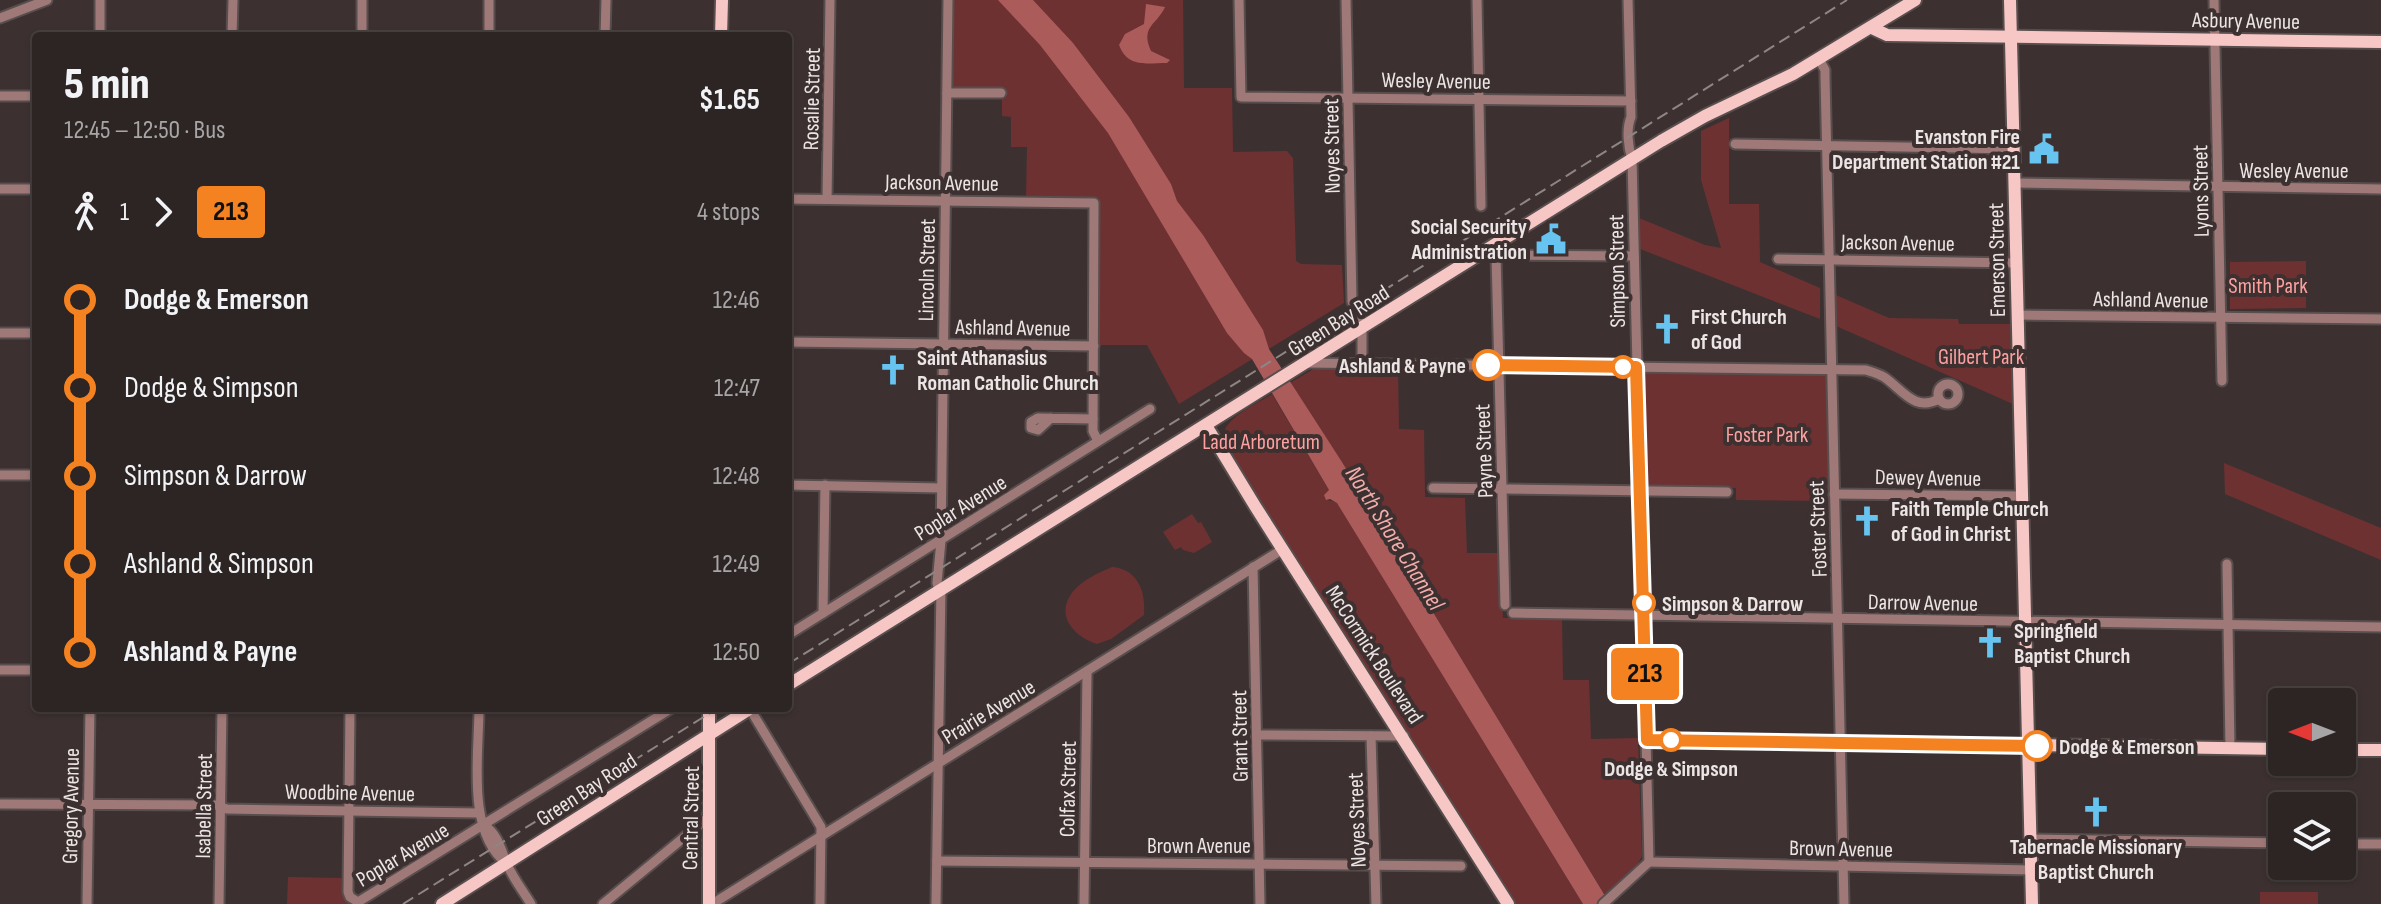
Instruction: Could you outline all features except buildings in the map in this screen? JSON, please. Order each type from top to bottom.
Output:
[{"type":"main road","points":[[721,32],[722,0]]},
{"type":"main road","name":"Green Bay Road","points":[[792,683],[1361,329],[1494,252],[1632,159],[1705,116],[1819,59],[1915,0]]},
{"type":"main road","name":"Emerson Street","points":[[2010,0],[2032,904]]},
{"type":"main road","name":"Asbury Avenue","points":[[1872,28],[1887,35],[2381,42]]},
{"type":"main road","name":"McCormick Boulevard","points":[[1207,427],[1508,904]]},
{"type":"main road","name":"Central Street","points":[[711,904],[712,712]]},
{"type":"main road","name":"Green Bay Road","points":[[442,904],[744,712]]},
{"type":"main road","points":[[2028,745],[2268,749]]},
{"type":"main road","points":[[2356,750],[2381,750]]},
{"type":"street","points":[[0,18],[47,0]]},
{"type":"street","points":[[100,0],[100,32]]},
{"type":"street","points":[[232,32],[233,0]]},
{"type":"street","points":[[362,0],[362,32]]},
{"type":"street","points":[[489,0],[489,32]]},
{"type":"street","points":[[605,32],[606,0]]},
{"type":"street","name":"Rosalie Street","points":[[827,199],[830,0]]},
{"type":"street","name":"Lincoln Street","points":[[936,904],[940,593],[937,583],[941,541],[948,0]]},
{"type":"street","name":"Wesley Avenue","points":[[1239,0],[1241,97],[1631,101]]},
{"type":"street","name":"Noyes Street","points":[[1346,0],[1353,291],[1362,318],[1362,364]]},
{"type":"street","points":[[1477,0],[1481,206]]},
{"type":"street","name":"Simpson Street","points":[[1628,0],[1649,862]]},
{"type":"street","name":"Lyons Street","points":[[2214,0],[2222,381]]},
{"type":"street","name":"Foster Street","points":[[1819,59],[1825,70],[1844,904]]},
{"type":"street","points":[[947,93],[1001,93]]},
{"type":"street","points":[[0,96],[32,96]]},
{"type":"street","points":[[1735,144],[2014,149]]},
{"type":"street","name":"Wesley Avenue","points":[[2015,183],[2381,189]]},
{"type":"street","points":[[0,189],[32,189]]},
{"type":"street","name":"Jackson Avenue","points":[[792,199],[1094,203],[1094,346]]},
{"type":"street","points":[[1494,252],[1634,256]]},
{"type":"street","name":"Payne Street","points":[[1494,252],[1509,609]]},
{"type":"street","name":"Jackson Avenue","points":[[1778,259],[2016,263]]},
{"type":"street","name":"Ashland Avenue","points":[[2017,315],[2381,319]]},
{"type":"street","points":[[0,333],[32,333]]},
{"type":"street","name":"Ashland Avenue","points":[[792,342],[1094,346]]},
{"type":"street","points":[[1094,346],[1093,431],[1098,441]]},
{"type":"street","points":[[1307,363],[1831,369],[1873,372],[1884,377],[1915,403],[1932,403],[1939,399]]},
{"type":"street","name":"Poplar Avenue","points":[[792,632],[1150,409]]},
{"type":"street","points":[[1051,418],[1093,419]]},
{"type":"street","points":[[0,475],[32,475]]},
{"type":"street","points":[[792,485],[941,488]]},
{"type":"street","points":[[823,613],[825,485]]},
{"type":"street","points":[[1433,488],[1727,492]]},
{"type":"street","name":"Dewey Avenue","points":[[1834,494],[2021,496]]},
{"type":"street","name":"Prairie Avenue","points":[[711,904],[1283,549]]},
{"type":"street","points":[[2227,564],[2230,748]]},
{"type":"street","name":"Grant Street","points":[[1253,567],[1260,904]]},
{"type":"street","name":"Darrow Avenue","points":[[1509,609],[1644,615],[2381,627]]},
{"type":"street","points":[[0,670],[32,670]]},
{"type":"street","name":"Colfax Street","points":[[1084,904],[1087,673]]},
{"type":"street","name":"Gregory Avenue","points":[[87,904],[90,712]]},
{"type":"street","name":"Isabella Street","points":[[219,904],[218,806],[222,712]]},
{"type":"street","points":[[349,810],[350,712]]},
{"type":"street","points":[[479,712],[478,813],[485,834],[531,904]]},
{"type":"street","name":"Poplar Avenue","points":[[349,810],[348,892],[354,901],[365,900],[666,712]]},
{"type":"street","points":[[752,712],[821,827],[820,904]]},
{"type":"street","points":[[1257,735],[1404,736]]},
{"type":"street","name":"Noyes Street","points":[[1371,736],[1376,904]]},
{"type":"street","points":[[1647,740],[2028,745]]},
{"type":"street","name":"Woodbine Avenue","points":[[0,804],[478,813]]},
{"type":"street","points":[[603,904],[710,816]]},
{"type":"street","points":[[2030,839],[2268,843]]},
{"type":"street","points":[[2356,844],[2381,844]]},
{"type":"street","name":"Brown Avenue","points":[[937,861],[1461,866]]},
{"type":"street","points":[[1603,904],[1649,862]]},
{"type":"street","name":"Brown Avenue","points":[[1649,862],[2031,870]]},
{"type":"green space","points":[[953,0],[1183,0],[1184,88],[1232,88],[1233,152],[1287,151],[1293,158],[1296,261],[1301,264],[1342,265],[1344,303],[1179,404],[1147,345],[1097,345],[1097,202],[1091,198],[1026,198],[1027,147],[1011,147],[1011,117],[1002,116],[1002,89],[954,88],[951,85]]},
{"type":"green space","points":[[1729,118],[1729,204],[1759,204],[1760,262],[1820,288],[1820,319],[1640,249],[1639,218],[1705,245],[1721,248],[1701,180],[1701,131]]},
{"type":"green space","name":"Smith Park","points":[[2306,261],[2306,308],[2230,309],[2230,262]]},
{"type":"green space","name":"Gilbert Park","points":[[1836,295],[1889,318],[1958,319],[1959,324],[2010,324],[2013,404],[1836,326]]},
{"type":"green space","points":[[1317,367],[1398,369],[1399,429],[1424,430],[1425,497],[1465,498],[1467,553],[1501,553],[1503,618],[1562,618],[1563,680],[1589,680],[1591,739],[1638,738],[1642,856],[1635,869],[1604,894],[1342,462],[1290,383]]},
{"type":"green space","name":"Foster Park","points":[[1643,372],[1828,373],[1831,501],[1736,500],[1736,488],[1645,487]]},
{"type":"green space","name":"Ladd Arboretum","points":[[1272,394],[1329,490],[1327,500],[1337,502],[1583,904],[1516,904],[1226,448],[1223,439],[1230,423]]},
{"type":"green space","points":[[2224,463],[2381,528],[2381,560],[2225,494]]},
{"type":"green space","points":[[1192,514],[1198,523],[1201,522],[1212,542],[1194,553],[1181,547],[1175,550],[1163,532]]},
{"type":"green space","points":[[1112,567],[1128,572],[1138,583],[1144,598],[1144,615],[1111,639],[1097,644],[1082,637],[1071,626],[1066,604],[1078,586]]},
{"type":"green space","points":[[288,877],[341,878],[346,897],[353,904],[287,904]]},
{"type":"green space","points":[[2260,892],[2318,892],[2318,904],[2260,904]]},
{"type":"shaded area","points":[[998,0],[1033,0],[1073,43],[1129,117],[1171,184],[1177,201],[1203,235],[1263,330],[1269,349],[1342,462],[1610,904],[1583,904],[1337,503],[1326,500],[1324,495],[1329,490],[1252,359],[1227,333],[1108,133],[1040,45]]},
{"type":"shaded area","points":[[1146,4],[1165,7],[1147,36],[1151,51],[1170,60],[1167,63],[1133,61],[1127,58],[1119,45],[1125,34],[1144,24]]},
{"type":"railway","points":[[792,661],[1847,0]]},
{"type":"railway","points":[[403,904],[712,712]]},
{"type":"bus line","name":"213","points":[[1488,365],[1636,367],[1647,740],[2037,746]]},
{"type":"place","name":"Evanston Fire Department Station #21","points":[[2044,149]]},
{"type":"place","name":"Social Security Administration","points":[[1551,239]]},
{"type":"place","name":"First Church of God","points":[[1667,329]]},
{"type":"place","name":"Ashland & Payne","points":[[1488,365]]},
{"type":"place","name":"Saint Athanasius Roman Catholic Church","points":[[893,370]]},
{"type":"place","name":"Faith Temple Church of God in Christ","points":[[1867,521]]},
{"type":"place","name":"Simpson & Darrow","points":[[1644,603]]},
{"type":"place","name":"Springfield Baptist Church","points":[[1990,643]]},
{"type":"place","name":"Dodge & Simpson","points":[[1671,740]]},
{"type":"place","name":"Dodge & Emerson","points":[[2037,746]]},
{"type":"place","name":"Tabernacle Missionary Baptist Church","points":[[2096,812]]},
{"type":"water label","name":"North Shore Channel","points":[[1395,538]]}]
